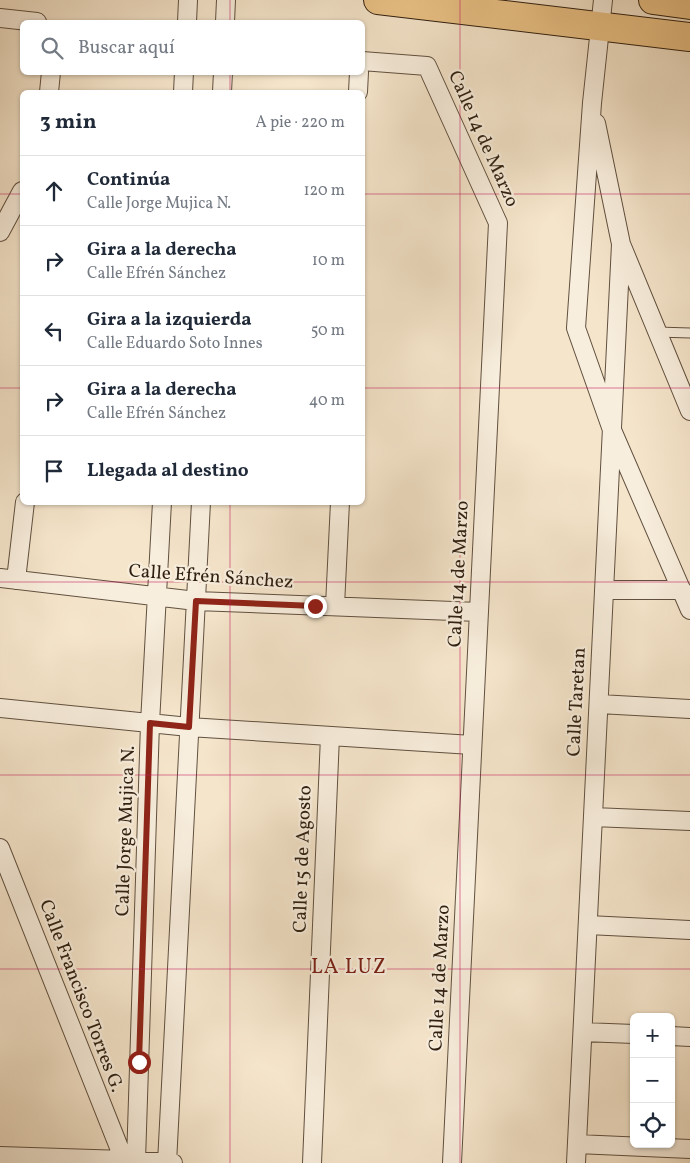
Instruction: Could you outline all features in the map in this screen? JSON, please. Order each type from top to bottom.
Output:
[{"type":"main road","points":[[378,0],[690,37]]},
{"type":"main road","points":[[653,0],[690,5]]},
{"type":"street","points":[[187,20],[188,0]]},
{"type":"street","points":[[225,20],[226,0]]},
{"type":"street","points":[[603,0],[592,103],[576,328],[612,430],[690,610]]},
{"type":"street","points":[[0,18],[20,20]]},
{"type":"street","name":"Calle 14 de Marzo","points":[[365,62],[427,66],[498,223],[452,1163]]},
{"type":"street","points":[[49,90],[51,75]]},
{"type":"street","points":[[183,90],[184,75]]},
{"type":"street","points":[[222,90],[223,75]]},
{"type":"street","points":[[358,90],[359,75]]},
{"type":"street","points":[[592,103],[621,244],[690,411]]},
{"type":"street","points":[[0,232],[20,195]]},
{"type":"street","name":"Calle Taretan","points":[[576,1163],[621,244]]},
{"type":"street","points":[[8,579],[24,505]]},
{"type":"street","name":"Calle Jorge Mujica N.","points":[[130,1160],[162,505]]},
{"type":"street","points":[[167,1163],[201,505]]},
{"type":"street","points":[[335,606],[340,505]]},
{"type":"street","name":"Calle Efrén Sánchez","points":[[8,579],[196,601],[479,612]]},
{"type":"street","points":[[604,590],[682,590]]},
{"type":"street","points":[[599,704],[690,709]]},
{"type":"street","points":[[0,711],[189,727],[472,745]]},
{"type":"street","name":"Calle 15 de Agosto","points":[[312,1163],[330,736]]},
{"type":"street","points":[[593,817],[690,821]]},
{"type":"street","name":"Calle Francisco Torres G.","points":[[0,848],[130,1160]]},
{"type":"street","points":[[588,925],[690,930]]},
{"type":"street","points":[[583,1032],[630,1034]]},
{"type":"street","points":[[675,1036],[690,1037]]},
{"type":"street","points":[[577,1144],[690,1150]]},
{"type":"street","points":[[0,1156],[173,1163]]},
{"type":"lane","points":[[657,332],[690,333]]},
{"type":"district","name":"LA LUZ","points":[[349,967]]},
{"type":"route","points":[[139,1062],[150,723],[189,727],[196,601],[315,606]]}]
